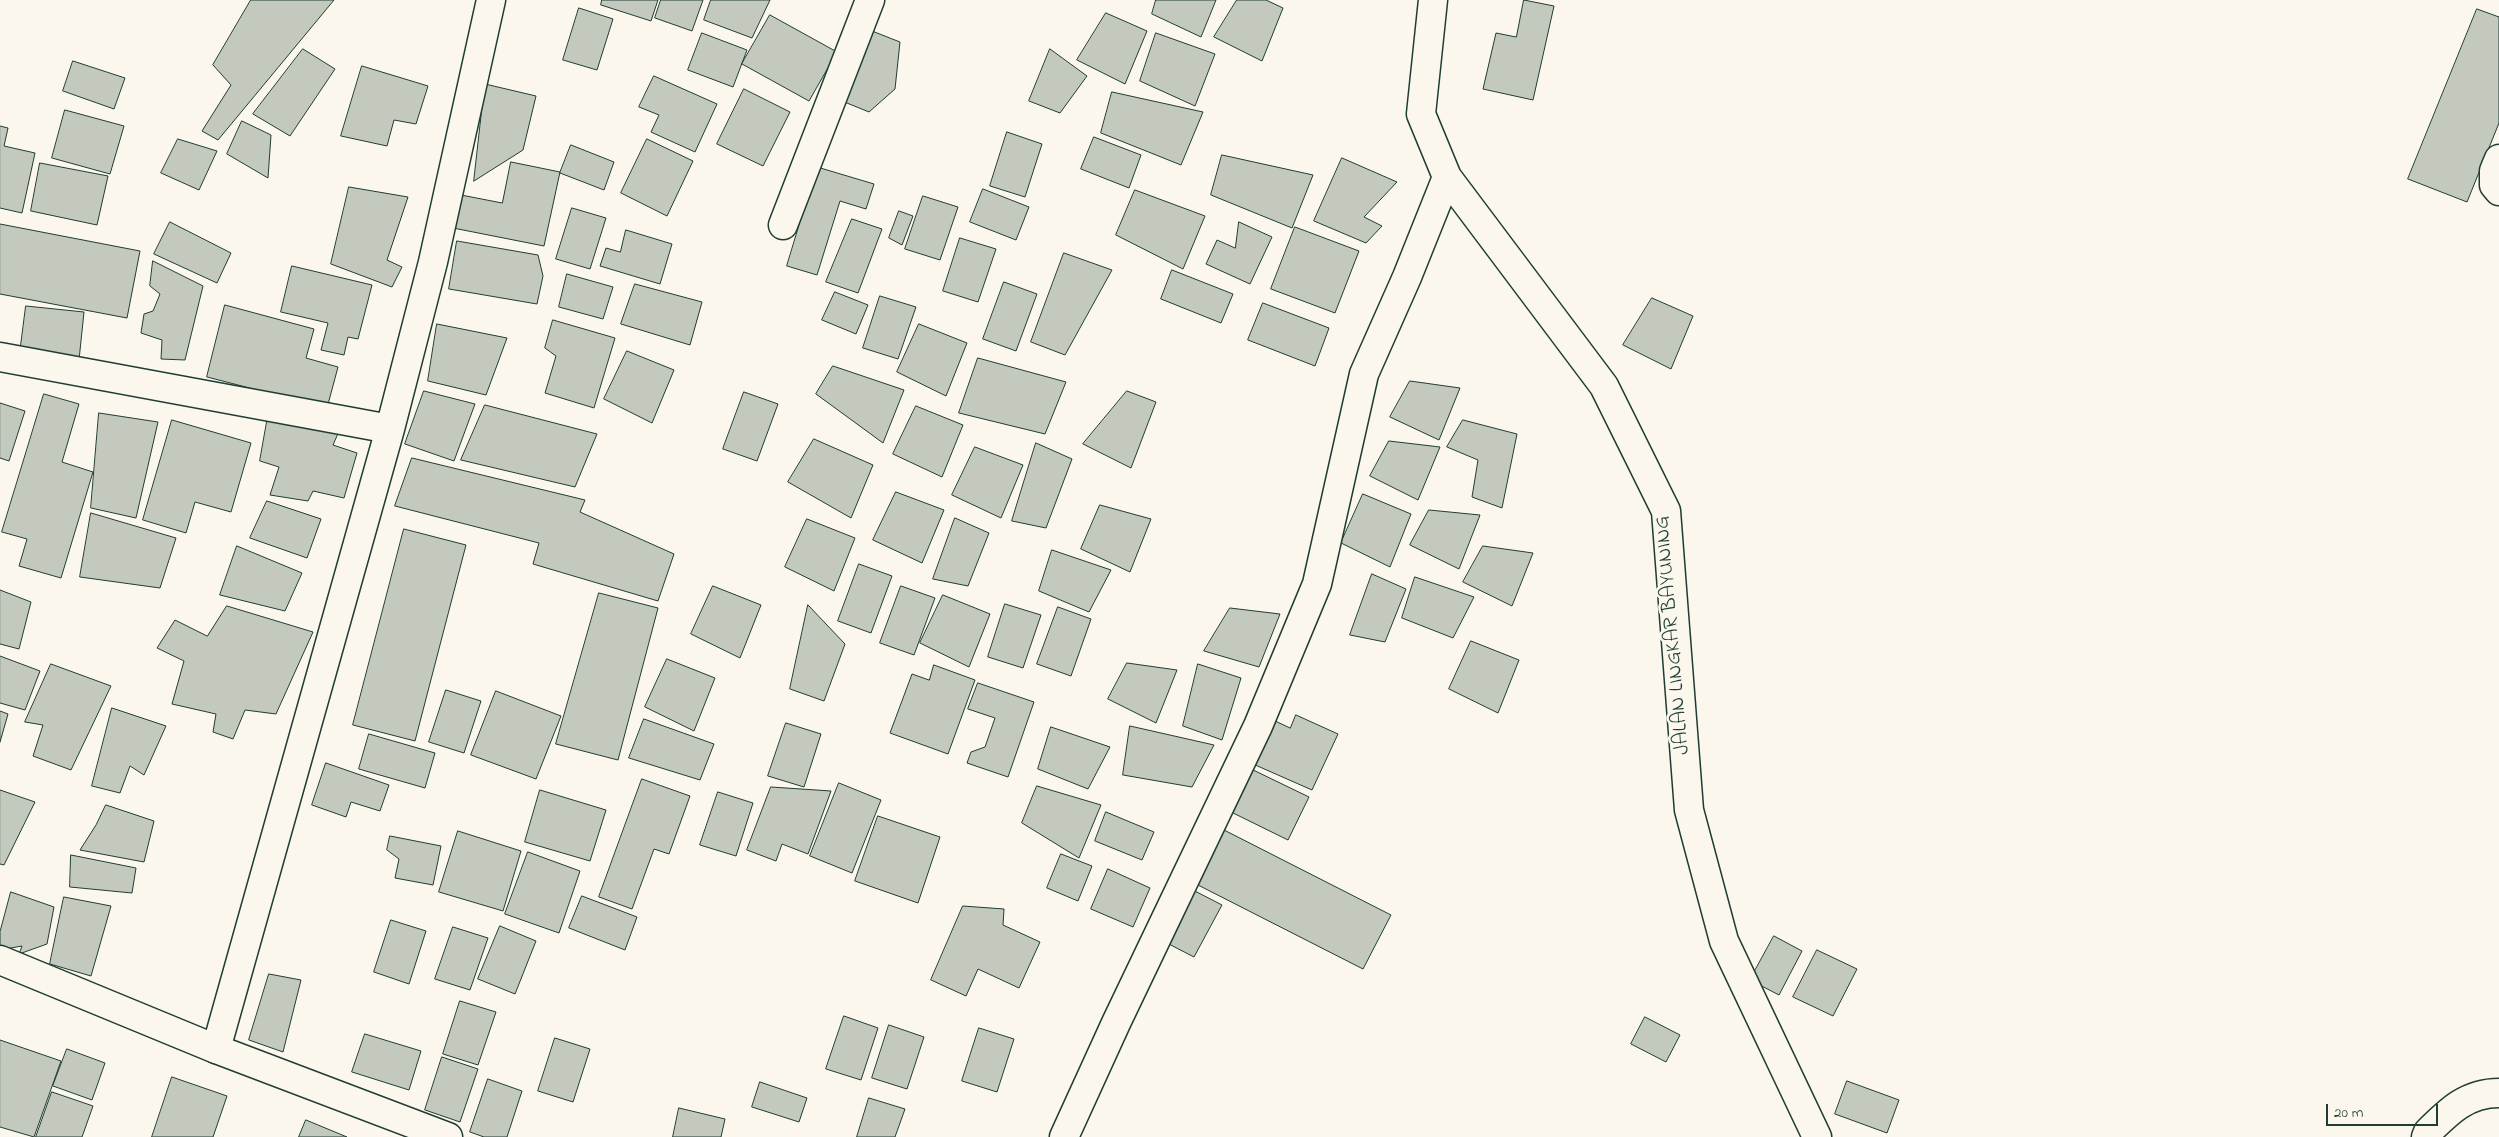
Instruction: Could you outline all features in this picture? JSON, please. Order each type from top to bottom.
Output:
[{"type":"main road","points":[[783,225],[870,0]]},
{"type":"main road","name":"JALAN LINGKAR BAYUNING","points":[[1433,0],[1421,114],[1447,177],[1604,386],[1666,511],[1689,810],[1724,941],[1817,1137]]},
{"type":"main road","points":[[216,1049],[390,429],[433,262],[487,2]]},
{"type":"main road","points":[[2499,159],[2494,170],[2494,185],[2499,191]]},
{"type":"main road","points":[[1064,1137],[1116,1023],[1258,726],[1317,584],[1364,374],[1408,277],[1447,177]]},
{"type":"main road","points":[[0,357],[390,429]]},
{"type":"main road","points":[[0,960],[216,1049],[448,1137]]},
{"type":"main road","points":[[2426,1137],[2428,1132],[2456,1105],[2488,1093],[2499,1093]]},
{"type":"building","points":[[251,0],[334,0],[218,140],[202,131],[231,85],[213,65]]},
{"type":"building","points":[[602,0],[658,0],[651,21],[601,5]]},
{"type":"building","points":[[661,0],[703,0],[692,31],[655,18]]},
{"type":"building","points":[[711,0],[770,0],[752,38],[704,20]]},
{"type":"building","points":[[1156,0],[1216,0],[1201,37],[1152,14]]},
{"type":"building","points":[[1237,0],[1266,0],[1283,8],[1262,61],[1214,37]]},
{"type":"building","points":[[1524,0],[1554,6],[1533,100],[1483,89],[1496,33],[1516,37]]},
{"type":"building","points":[[579,8],[613,19],[597,70],[563,60]]},
{"type":"building","points":[[2477,9],[2499,17],[2499,123],[2467,202],[2408,179]]},
{"type":"building","points":[[1106,13],[1147,31],[1125,84],[1077,60]]},
{"type":"building","points":[[770,15],[837,52],[809,101],[742,64]]},
{"type":"building","points":[[872,31],[900,42],[895,89],[869,112],[842,101]]},
{"type":"building","points":[[702,33],[747,50],[733,87],[688,70]]},
{"type":"building","points":[[1156,33],[1215,54],[1195,106],[1140,81]]},
{"type":"building","points":[[303,49],[335,69],[290,136],[253,114]]},
{"type":"building","points":[[1050,49],[1087,76],[1060,113],[1029,101]]},
{"type":"building","points":[[73,61],[125,78],[114,109],[63,91]]},
{"type":"building","points":[[362,66],[428,86],[416,124],[394,120],[387,146],[341,136]]},
{"type":"building","points":[[654,76],[717,104],[695,152],[651,132],[659,115],[639,107]]},
{"type":"building","points":[[485,84],[536,96],[523,150],[474,181]]},
{"type":"building","points":[[744,89],[790,112],[763,166],[717,144]]},
{"type":"building","points":[[1112,92],[1203,112],[1181,165],[1101,133]]},
{"type":"building","points":[[65,110],[124,126],[110,174],[52,158]]},
{"type":"building","points":[[242,121],[271,135],[268,178],[227,154]]},
{"type":"building","points":[[0,126],[8,128],[4,146],[35,153],[22,213],[0,208]]},
{"type":"building","points":[[1007,132],[1042,144],[1025,197],[990,186]]},
{"type":"building","points":[[1094,137],[1141,155],[1129,188],[1081,169]]},
{"type":"building","points":[[178,139],[217,151],[199,190],[161,173]]},
{"type":"building","points":[[647,139],[693,161],[667,216],[621,193]]},
{"type":"building","points":[[571,145],[614,162],[604,190],[560,173]]},
{"type":"building","points":[[1222,155],[1313,175],[1292,228],[1211,195]]},
{"type":"building","points":[[1342,158],[1397,182],[1364,217],[1382,226],[1366,243],[1314,221]]},
{"type":"building","points":[[511,162],[560,172],[544,246],[448,227],[456,194],[502,203]]},
{"type":"building","points":[[40,163],[108,176],[97,225],[31,211]]},
{"type":"building","points":[[817,167],[874,184],[866,209],[840,201],[817,275],[787,266]]},
{"type":"building","points":[[349,187],[408,197],[387,260],[402,267],[392,287],[331,264]]},
{"type":"building","points":[[983,189],[1029,207],[1016,240],[970,222]]},
{"type":"building","points":[[1135,190],[1205,216],[1183,269],[1116,235]]},
{"type":"building","points":[[923,196],[958,207],[940,260],[905,249]]},
{"type":"building","points":[[572,208],[606,218],[590,269],[556,259]]},
{"type":"building","points":[[899,211],[913,216],[902,245],[889,238]]},
{"type":"building","points":[[852,219],[882,229],[858,293],[826,282]]},
{"type":"building","points":[[170,222],[231,253],[217,283],[154,254]]},
{"type":"building","points":[[1239,222],[1272,237],[1250,284],[1206,264],[1217,240],[1235,248]]},
{"type":"building","points":[[0,224],[140,251],[127,318],[0,294]]},
{"type":"building","points":[[1295,227],[1359,251],[1335,313],[1271,289]]},
{"type":"building","points":[[626,230],[672,244],[660,284],[600,266],[606,248],[620,252]]},
{"type":"building","points":[[960,238],[996,249],[978,302],[943,291]]},
{"type":"building","points":[[457,241],[538,255],[543,276],[537,304],[449,289]]},
{"type":"building","points":[[1064,253],[1112,270],[1065,355],[1031,342]]},
{"type":"building","points":[[153,261],[203,286],[185,360],[161,359],[162,340],[141,333],[144,314],[153,311],[160,294],[150,286]]},
{"type":"building","points":[[292,266],[372,285],[358,339],[348,337],[344,355],[321,350],[328,323],[281,312]]},
{"type":"building","points":[[1172,270],[1233,294],[1221,323],[1161,299]]},
{"type":"building","points":[[567,274],[613,287],[603,319],[559,307]]},
{"type":"building","points":[[1004,282],[1037,294],[1016,351],[983,339]]},
{"type":"building","points":[[635,284],[702,302],[690,345],[621,324]]},
{"type":"building","points":[[835,292],[868,305],[856,334],[822,320]]},
{"type":"building","points":[[880,296],[916,307],[898,359],[863,348]]},
{"type":"building","points":[[1652,298],[1693,316],[1671,369],[1623,345]]},
{"type":"building","points":[[1263,303],[1329,328],[1315,366],[1248,340]]},
{"type":"building","points":[[225,305],[314,329],[306,358],[338,367],[327,408],[207,377]]},
{"type":"building","points":[[26,306],[84,312],[79,360],[20,353]]},
{"type":"building","points":[[553,320],[615,338],[594,408],[545,393],[556,356],[545,348]]},
{"type":"building","points":[[437,324],[507,338],[486,395],[428,381]]},
{"type":"building","points":[[919,324],[967,343],[946,396],[897,372]]},
{"type":"building","points":[[627,351],[674,370],[652,423],[604,399]]},
{"type":"building","points":[[978,358],[1066,382],[1045,434],[959,413]]},
{"type":"building","points":[[833,366],[904,390],[883,443],[816,394]]},
{"type":"building","points":[[1410,381],[1460,388],[1439,440],[1390,417]]},
{"type":"building","points":[[424,391],[475,404],[454,461],[405,444]]},
{"type":"building","points":[[1127,391],[1156,402],[1131,468],[1083,444]]},
{"type":"building","points":[[744,392],[778,404],[757,461],[723,449]]},
{"type":"building","points":[[44,394],[79,404],[62,462],[93,472],[61,578],[19,566],[27,539],[2,532]]},
{"type":"building","points":[[0,403],[25,411],[9,461],[0,458]]},
{"type":"building","points":[[485,405],[597,434],[575,487],[461,460]]},
{"type":"building","points":[[916,406],[963,425],[942,477],[893,454]]},
{"type":"building","points":[[99,413],[158,422],[136,518],[91,508]]},
{"type":"building","points":[[268,416],[340,429],[333,445],[357,453],[344,498],[313,491],[308,501],[270,495],[279,467],[260,461]]},
{"type":"building","points":[[172,420],[251,443],[231,512],[195,502],[186,533],[143,520]]},
{"type":"building","points":[[1463,420],[1517,434],[1502,508],[1472,497],[1478,460],[1447,447]]},
{"type":"building","points":[[814,439],[873,465],[851,518],[788,482]]},
{"type":"building","points":[[1389,441],[1440,447],[1418,500],[1370,476]]},
{"type":"building","points":[[1036,443],[1072,459],[1046,528],[1012,521]]},
{"type":"building","points":[[975,447],[1023,465],[1001,518],[952,495]]},
{"type":"building","points":[[412,458],[585,500],[580,512],[674,554],[658,601],[533,564],[539,543],[395,506]]},
{"type":"building","points":[[896,492],[944,510],[922,563],[873,540]]},
{"type":"building","points":[[1363,494],[1411,514],[1390,567],[1341,543]]},
{"type":"building","points":[[267,501],[321,519],[307,558],[250,538]]},
{"type":"building","points":[[1100,505],[1151,519],[1130,572],[1081,549]]},
{"type":"building","points":[[1429,510],[1480,515],[1459,569],[1410,545]]},
{"type":"building","points":[[91,513],[176,538],[160,588],[80,577]]},
{"type":"building","points":[[955,518],[989,533],[968,586],[933,579]]},
{"type":"building","points":[[807,519],[855,538],[834,591],[785,567]]},
{"type":"building","points":[[404,529],[466,545],[415,741],[353,725]]},
{"type":"building","points":[[237,546],[302,573],[285,611],[220,595]]},
{"type":"building","points":[[1483,546],[1533,553],[1512,606],[1463,582]]},
{"type":"building","points":[[1052,550],[1111,570],[1089,612],[1039,591]]},
{"type":"building","points":[[859,564],[892,576],[871,633],[838,621]]},
{"type":"building","points":[[1372,574],[1406,589],[1385,642],[1350,635]]},
{"type":"building","points":[[1415,577],[1474,597],[1453,638],[1402,618]]},
{"type":"building","points":[[713,586],[761,605],[740,658],[691,634]]},
{"type":"building","points":[[901,586],[935,598],[914,655],[880,643]]},
{"type":"building","points":[[0,590],[31,602],[19,649],[0,644]]},
{"type":"building","points":[[599,593],[658,608],[618,760],[556,744]]},
{"type":"building","points":[[943,595],[990,614],[969,667],[920,643]]},
{"type":"building","points":[[1005,604],[1041,615],[1023,668],[988,657]]},
{"type":"building","points":[[808,605],[845,644],[824,701],[790,689]]},
{"type":"building","points":[[227,606],[313,632],[276,714],[245,710],[233,739],[213,732],[216,714],[172,704],[184,661],[157,648],[175,620],[207,636]]},
{"type":"building","points":[[1058,607],[1091,619],[1071,676],[1037,664]]},
{"type":"building","points":[[1230,608],[1280,614],[1259,667],[1204,651]]},
{"type":"building","points":[[1471,641],[1519,660],[1498,713],[1449,689]]},
{"type":"building","points":[[0,656],[40,671],[25,710],[0,703]]},
{"type":"building","points":[[667,659],[715,678],[694,731],[645,707]]},
{"type":"building","points":[[1127,663],[1177,670],[1156,723],[1108,699]]},
{"type":"building","points":[[51,664],[111,686],[71,770],[33,756],[43,725],[25,722]]},
{"type":"building","points":[[1198,664],[1241,678],[1222,740],[1183,726]]},
{"type":"building","points":[[934,665],[975,680],[948,754],[890,733],[912,674],[929,680]]},
{"type":"building","points":[[978,683],[1034,702],[1008,777],[967,763],[971,752],[985,747],[995,718],[968,709]]},
{"type":"building","points":[[446,690],[481,701],[464,753],[429,742]]},
{"type":"building","points":[[496,691],[561,716],[536,779],[471,755]]},
{"type":"building","points":[[112,708],[166,726],[144,775],[130,766],[120,793],[92,786]]},
{"type":"building","points":[[0,711],[8,714],[0,742]]},
{"type":"building","points":[[1296,715],[1338,734],[1312,790],[1253,764],[1273,720],[1290,728]]},
{"type":"building","points":[[644,719],[714,744],[700,780],[629,758]]},
{"type":"building","points":[[786,723],[821,734],[804,787],[768,776]]},
{"type":"building","points":[[1130,726],[1214,745],[1192,787],[1123,775]]},
{"type":"building","points":[[1051,727],[1110,747],[1088,789],[1038,769]]},
{"type":"building","points":[[369,734],[435,753],[425,788],[359,769]]},
{"type":"building","points":[[326,763],[389,785],[380,811],[351,802],[346,817],[312,805]]},
{"type":"building","points":[[1249,768],[1309,797],[1288,840],[1229,811]]},
{"type":"building","points":[[642,779],[690,796],[669,854],[654,849],[632,909],[599,897]]},
{"type":"building","points":[[839,783],[881,800],[852,873],[810,856]]},
{"type":"building","points":[[1037,786],[1101,805],[1079,858],[1022,823]]},
{"type":"building","points":[[771,787],[831,791],[808,854],[782,844],[776,861],[747,850]]},
{"type":"building","points":[[0,790],[35,802],[4,865],[0,864]]},
{"type":"building","points":[[540,790],[606,810],[590,861],[525,842]]},
{"type":"building","points":[[718,792],[753,803],[736,856],[700,845]]},
{"type":"building","points":[[106,805],[154,821],[144,862],[80,850]]},
{"type":"building","points":[[1106,812],[1154,832],[1142,860],[1095,841]]},
{"type":"building","points":[[878,816],[940,837],[918,903],[855,881]]},
{"type":"building","points":[[1224,830],[1391,915],[1363,969],[1196,884]]},
{"type":"building","points":[[458,831],[521,851],[503,911],[439,892]]},
{"type":"building","points":[[390,836],[441,846],[433,885],[395,878],[399,859],[387,850]]},
{"type":"building","points":[[528,852],[580,871],[559,933],[505,914]]},
{"type":"building","points":[[1061,854],[1092,866],[1078,901],[1047,888]]},
{"type":"building","points":[[71,855],[136,868],[132,893],[70,887]]},
{"type":"building","points":[[1108,869],[1150,888],[1133,927],[1091,909]]},
{"type":"building","points":[[1189,888],[1222,905],[1194,957],[1161,940]]},
{"type":"building","points":[[11,892],[54,907],[47,944],[19,954],[22,946],[0,950],[0,932]]},
{"type":"building","points":[[582,896],[637,917],[625,950],[569,928]]},
{"type":"building","points":[[64,897],[111,906],[91,976],[50,964]]},
{"type":"building","points":[[963,906],[1004,909],[1003,925],[1040,942],[1019,988],[978,969],[966,996],[931,980]]},
{"type":"building","points":[[391,920],[426,931],[409,984],[374,972]]},
{"type":"building","points":[[500,926],[536,941],[515,994],[478,979]]},
{"type":"building","points":[[453,927],[488,938],[470,990],[435,979]]},
{"type":"building","points":[[1774,936],[1802,951],[1779,995],[1750,980]]},
{"type":"building","points":[[1817,950],[1857,969],[1833,1016],[1793,997]]},
{"type":"building","points":[[269,974],[301,980],[283,1052],[249,1040]]},
{"type":"building","points":[[460,1001],[496,1012],[478,1065],[443,1054]]},
{"type":"building","points":[[844,1016],[878,1028],[861,1080],[826,1069]]},
{"type":"building","points":[[1645,1017],[1680,1035],[1666,1062],[1631,1044]]},
{"type":"building","points":[[889,1025],[924,1037],[907,1089],[872,1078]]},
{"type":"building","points":[[979,1028],[1014,1039],[997,1092],[962,1081]]},
{"type":"building","points":[[365,1034],[421,1051],[409,1090],[352,1072]]},
{"type":"building","points":[[555,1038],[590,1049],[573,1102],[538,1091]]},
{"type":"building","points":[[0,1040],[61,1061],[34,1137],[0,1127]]},
{"type":"building","points":[[67,1049],[105,1063],[92,1100],[53,1086]]},
{"type":"building","points":[[442,1057],[478,1069],[460,1122],[425,1110]]},
{"type":"building","points":[[172,1077],[227,1096],[213,1137],[152,1137]]},
{"type":"building","points":[[488,1079],[522,1091],[507,1137],[484,1137],[470,1132]]},
{"type":"building","points":[[1847,1081],[1899,1100],[1887,1133],[1835,1114]]},
{"type":"building","points":[[760,1082],[807,1098],[799,1122],[752,1107]]},
{"type":"building","points":[[52,1092],[93,1106],[82,1137],[36,1137]]},
{"type":"building","points":[[869,1098],[905,1109],[895,1137],[857,1137]]},
{"type":"building","points":[[679,1108],[725,1119],[721,1137],[673,1137]]},
{"type":"building","points":[[306,1120],[347,1137],[299,1137]]}]
